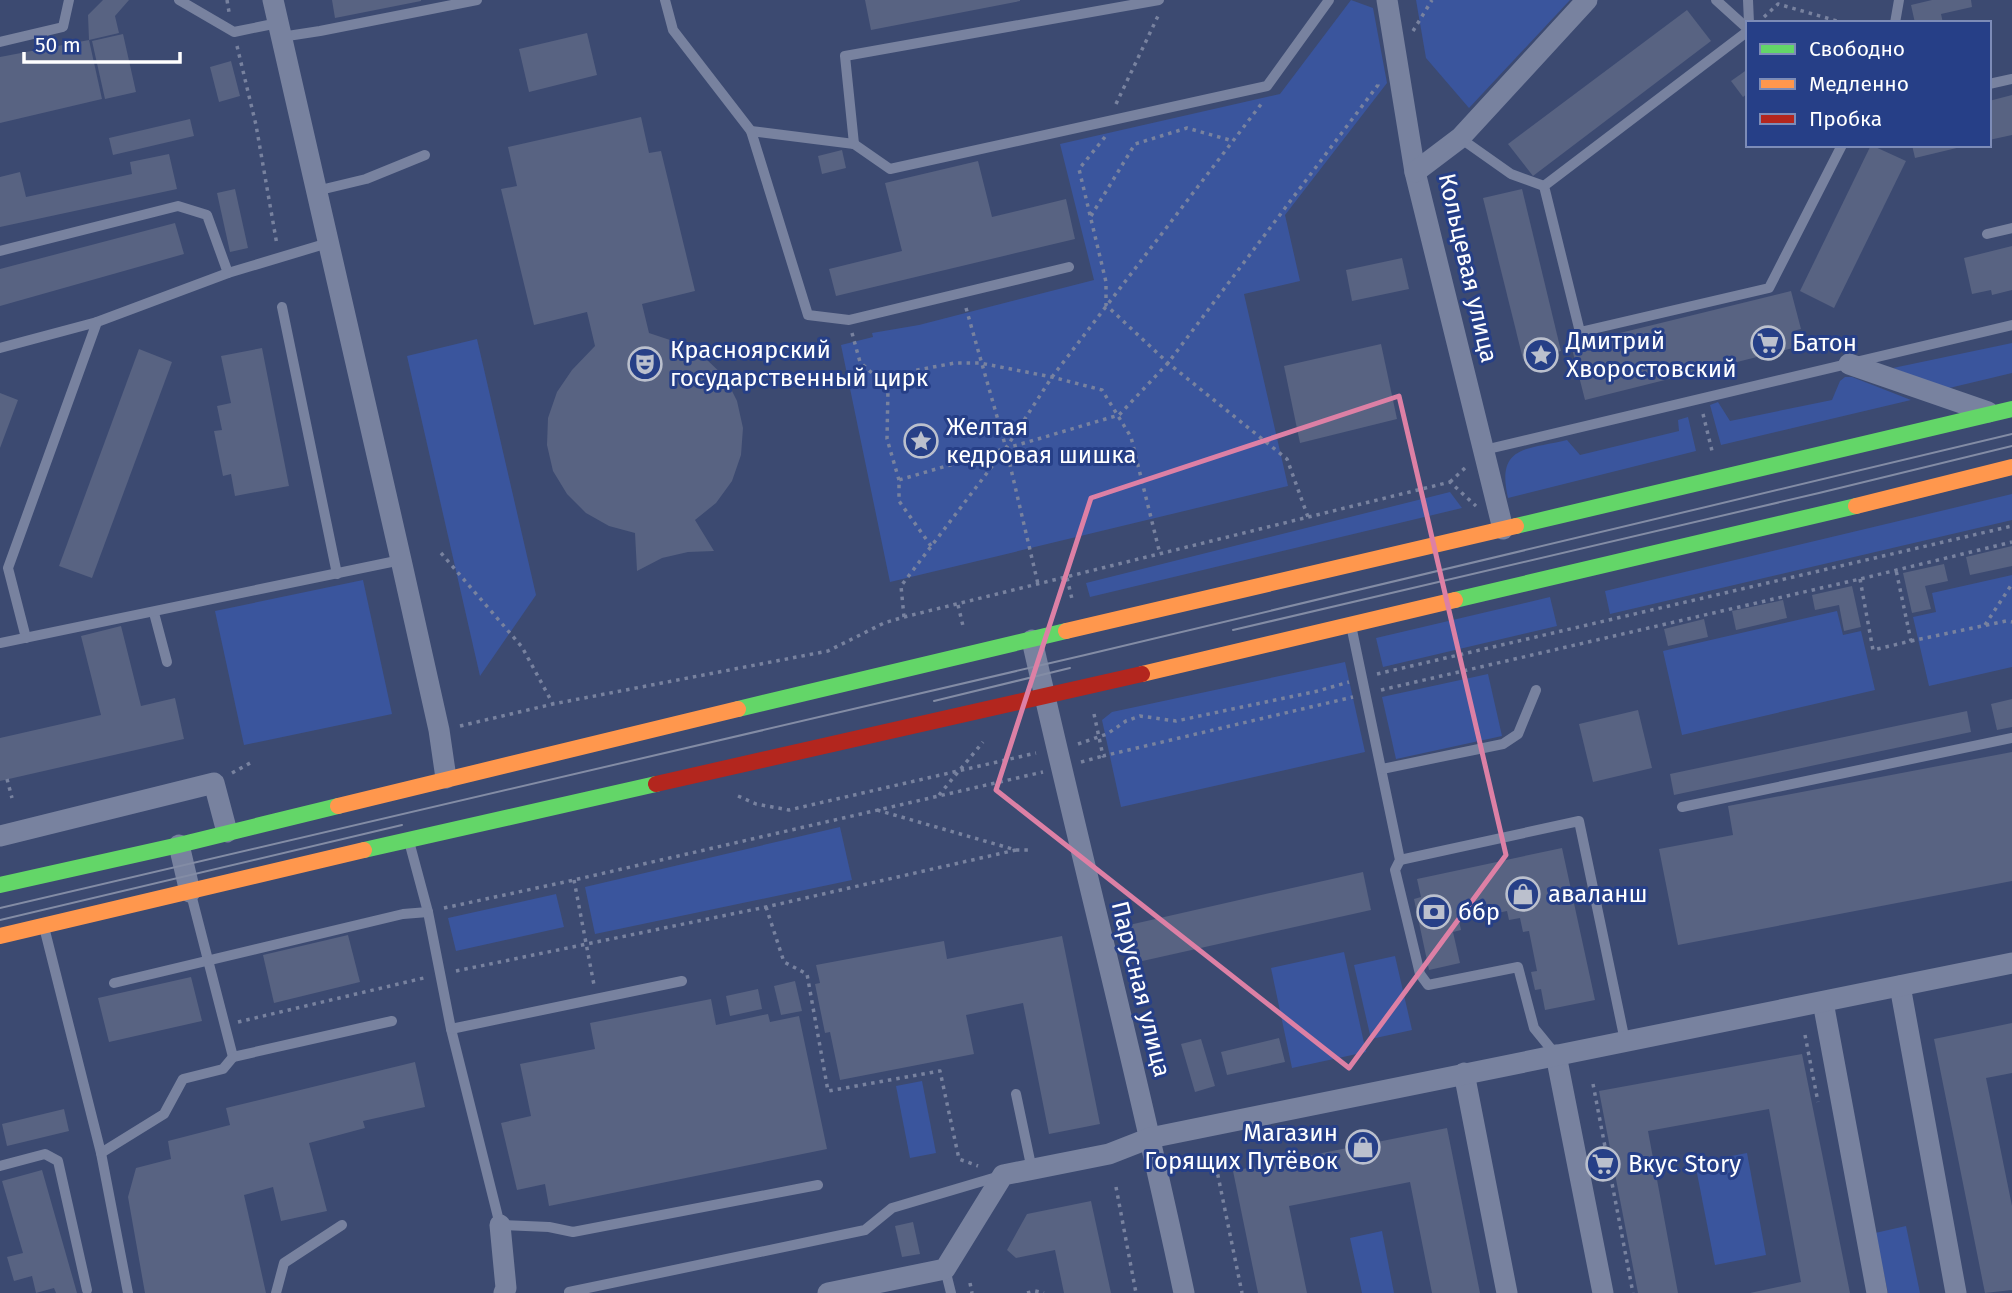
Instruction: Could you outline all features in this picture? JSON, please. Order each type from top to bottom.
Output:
[{"type":"highway","points":[[0,885],[179,845],[446,778],[2002,412]]},
{"type":"highway","points":[[0,936],[409,839],[1046,697],[1824,514],[2012,467]]},
{"type":"street","points":[[273,0],[439,730],[446,778]]},
{"type":"street","points":[[1387,0],[1415,172]]},
{"type":"street","name":"Кольцевая улица","points":[[1503,529],[1415,172],[1460,138],[1587,0]]},
{"type":"street","points":[[1849,364],[2002,412]]},
{"type":"street","name":"Парусная улица","points":[[1032,640],[1184,1293]]},
{"type":"street","points":[[0,835],[214,783],[227,832]]},
{"type":"street","points":[[179,845],[190,892]]},
{"type":"street","points":[[828,1293],[858,1290],[944,1269],[1003,1175],[1109,1154],[1150,1138],[2012,963]]},
{"type":"street","points":[[1900,986],[1956,1293]]},
{"type":"street","points":[[1823,1002],[1877,1293]]},
{"type":"street","points":[[1556,1055],[1603,1293]]},
{"type":"street","points":[[1464,1073],[1507,1293]]},
{"type":"street","points":[[500,1225],[506,1289],[503,1293]]},
{"type":"lane","points":[[0,42],[63,27],[69,0]]},
{"type":"lane","points":[[179,0],[234,32],[320,31],[477,0]]},
{"type":"lane","points":[[665,0],[673,30],[751,131],[808,314],[849,320],[1069,267]]},
{"type":"lane","points":[[855,144],[845,56],[1159,0]]},
{"type":"lane","points":[[751,131],[855,144],[890,169],[1107,123],[1267,86],[1329,0]]},
{"type":"lane","points":[[1716,0],[1746,28]]},
{"type":"lane","points":[[1748,0],[1749,21]]},
{"type":"lane","points":[[1895,21],[1899,0]]},
{"type":"lane","points":[[1544,186],[1746,32]]},
{"type":"lane","points":[[1991,84],[2012,79]]},
{"type":"lane","points":[[1460,138],[1510,174],[1544,186]]},
{"type":"lane","points":[[1544,186],[1580,332],[1769,288],[1841,147]]},
{"type":"lane","points":[[316,191],[366,179],[425,155]]},
{"type":"lane","points":[[0,251],[178,206],[207,215],[228,273]]},
{"type":"lane","points":[[1987,234],[2012,228]]},
{"type":"lane","points":[[0,348],[97,322],[228,273],[328,243]]},
{"type":"lane","points":[[282,307],[337,575]]},
{"type":"lane","points":[[26,638],[8,568],[97,322]]},
{"type":"lane","points":[[1484,450],[2012,325]]},
{"type":"lane","points":[[0,643],[401,560]]},
{"type":"lane","points":[[154,612],[167,663]]},
{"type":"lane","points":[[1351,624],[1400,860],[1395,870],[1420,974],[1428,985],[1518,967],[1534,1028],[1556,1055]]},
{"type":"lane","points":[[1382,769],[1503,744],[1518,734],[1536,690]]},
{"type":"lane","points":[[1682,807],[2012,738]]},
{"type":"lane","points":[[1400,860],[1578,821],[1625,1041]]},
{"type":"lane","points":[[409,839],[428,912],[451,1029],[500,1225],[549,1227],[573,1232],[818,1185]]},
{"type":"lane","points":[[190,892],[233,1057]]},
{"type":"lane","points":[[114,983],[403,914],[428,912]]},
{"type":"lane","points":[[44,926],[101,1153],[128,1293]]},
{"type":"lane","points":[[451,1029],[682,981]]},
{"type":"lane","points":[[101,1153],[164,1114],[183,1079],[223,1069],[233,1057],[392,1021]]},
{"type":"lane","points":[[1016,1094],[1032,1170]]},
{"type":"lane","points":[[0,1166],[45,1154],[58,1161],[88,1290]]},
{"type":"lane","points":[[569,1292],[864,1230],[892,1208],[1003,1175]]},
{"type":"lane","points":[[276,1293],[285,1263],[342,1225]]},
{"type":"lane","points":[[944,1269],[951,1293]]},
{"type":"path","points":[[227,0],[256,125],[279,257]]},
{"type":"path","points":[[1413,41],[1412,32],[1432,0]]},
{"type":"path","points":[[1759,21],[1778,4],[1837,21]]},
{"type":"path","points":[[1160,12],[1107,123],[1108,134],[1079,169],[1106,282],[1106,306],[1168,363],[1287,459],[1308,517]]},
{"type":"path","points":[[899,480],[1119,415],[1168,363],[1378,85],[1377,75]]},
{"type":"path","points":[[904,617],[901,586],[1006,448],[1052,377],[1266,98]]},
{"type":"path","points":[[1091,217],[1135,144],[1186,128],[1233,141]]},
{"type":"path","points":[[962,293],[1006,448],[1038,584]]},
{"type":"path","points":[[849,320],[860,362],[888,388],[887,439],[899,480],[898,501],[932,546]]},
{"type":"path","points":[[888,388],[912,372],[955,363],[980,363],[1102,390],[1131,437],[1160,554]]},
{"type":"path","points":[[1700,399],[1713,457]]},
{"type":"path","points":[[460,726],[553,704],[828,651],[884,623],[904,617],[1450,482],[1483,512]]},
{"type":"path","points":[[736,796],[756,804],[789,810],[1098,738],[1140,716],[1176,721],[1196,718],[2012,526]]},
{"type":"path","points":[[1096,709],[1093,716],[1103,756],[2012,542]]},
{"type":"path","points":[[441,553],[522,647],[553,704]]},
{"type":"path","points":[[1896,570],[1911,641]]},
{"type":"path","points":[[1067,578],[1072,600]]},
{"type":"path","points":[[1860,579],[1873,650],[1985,625],[2012,622]]},
{"type":"path","points":[[1985,625],[2012,584]]},
{"type":"path","points":[[958,605],[965,635]]},
{"type":"path","points":[[938,796],[989,735]]},
{"type":"path","points":[[428,912],[1017,778]]},
{"type":"path","points":[[7,779],[12,798]]},
{"type":"path","points":[[874,809],[1016,850]]},
{"type":"path","points":[[225,1025],[440,974],[766,907],[1016,850],[1030,850]]},
{"type":"path","points":[[573,880],[596,999]]},
{"type":"path","points":[[766,907],[783,962],[807,974],[828,1091],[940,1071],[959,1159],[1003,1175]]},
{"type":"path","points":[[1593,1084],[1633,1293]]},
{"type":"path","points":[[1216,1166],[1241,1293]]},
{"type":"path","points":[[1116,1188],[1136,1293]]},
{"type":"path","points":[[970,1283],[972,1293]]},
{"type":"path","points":[[1027,1293],[1044,1293]]},
{"type":"highlighted area","points":[[1399,396],[1506,855],[1349,1068],[996,790],[1091,498]]},
{"type":"shaded area","points":[[1351,0],[1373,8],[1387,83],[1285,215],[1300,281],[1244,294],[1288,486],[890,582],[841,345],[873,337],[872,333],[919,325],[1094,280],[1060,144],[1280,94]]},
{"type":"shaded area","points":[[1416,0],[1570,0],[1469,108],[1426,58]]},
{"type":"shaded area","points":[[477,339],[536,595],[480,676],[407,356]]},
{"type":"shaded area","points":[[2012,343],[2012,373],[1945,389],[1893,368]]},
{"type":"shaded area","points":[[1845,377],[1852,377],[1911,400],[1721,445],[1710,405],[1718,402],[1730,421],[1832,400],[1840,381]]},
{"type":"shaded area","points":[[1688,417],[1696,451],[1508,498],[1506,468],[1518,453],[1567,440],[1580,455],[1679,431],[1678,420]]},
{"type":"shaded area","points":[[1450,492],[1462,508],[1090,597],[1086,583]]},
{"type":"shaded area","points":[[2012,494],[2012,520],[1610,614],[1605,591]]},
{"type":"shaded area","points":[[2012,575],[2012,667],[1929,686],[1913,617],[1936,612],[1932,593]]},
{"type":"shaded area","points":[[363,580],[392,714],[244,745],[215,611]]},
{"type":"shaded area","points":[[1550,597],[1557,626],[1383,667],[1376,638]]},
{"type":"shaded area","points":[[1837,611],[1843,635],[1861,631],[1875,690],[1682,735],[1663,651]]},
{"type":"shaded area","points":[[1345,662],[1365,752],[1121,807],[1102,720],[1112,712]]},
{"type":"shaded area","points":[[1488,674],[1502,736],[1396,759],[1382,697]]},
{"type":"shaded area","points":[[840,827],[852,880],[595,934],[585,887]]},
{"type":"shaded area","points":[[556,894],[564,927],[456,951],[448,918]]},
{"type":"shaded area","points":[[1344,952],[1366,1052],[1292,1068],[1271,968]]},
{"type":"shaded area","points":[[1395,956],[1412,1030],[1371,1039],[1354,965]]},
{"type":"shaded area","points":[[922,1081],[936,1153],[910,1158],[896,1086]]},
{"type":"shaded area","points":[[1747,1153],[1766,1255],[1715,1265],[1695,1163]]},
{"type":"shaded area","points":[[1906,1226],[1920,1293],[1888,1293],[1875,1233]]},
{"type":"shaded area","points":[[1382,1231],[1394,1293],[1362,1293],[1350,1238]]},
{"type":"building","points":[[103,0],[129,0],[115,16],[119,33],[89,40],[88,15]]},
{"type":"building","points":[[332,0],[421,0],[421,1],[335,18]]},
{"type":"building","points":[[865,0],[1020,0],[1020,1],[871,30]]},
{"type":"building","points":[[1932,0],[1971,0],[1972,7],[1941,14],[1943,21],[1915,21],[1911,5]]},
{"type":"building","points":[[1687,10],[1711,41],[1533,176],[1508,144]]},
{"type":"building","points":[[587,33],[597,75],[529,92],[519,49]]},
{"type":"building","points":[[123,34],[136,92],[105,99],[92,41]]},
{"type":"building","points":[[89,40],[102,99],[0,123],[0,57]]},
{"type":"building","points":[[231,61],[240,96],[219,102],[210,67]]},
{"type":"building","points":[[1746,70],[1746,95],[1743,97],[1731,81]]},
{"type":"building","points":[[2012,95],[2012,135],[1991,140],[1991,100]]},
{"type":"building","name":"Красноярский государственный цирк","points":[[641,117],[649,153],[661,151],[695,291],[642,304],[649,333],[682,344],[705,358],[725,377],[737,401],[743,428],[741,455],[732,481],[716,503],[695,520],[714,551],[688,552],[662,558],[637,571],[635,533],[609,526],[586,513],[567,494],[553,471],[547,445],[548,418],[557,392],[572,370],[595,346],[587,312],[534,325],[501,189],[517,186],[508,147]]},
{"type":"building","points":[[190,119],[194,136],[113,155],[109,138]]},
{"type":"building","points":[[1870,147],[1906,161],[1834,308],[1800,291]]},
{"type":"building","points":[[1912,147],[1961,147],[1915,158]]},
{"type":"building","points":[[842,150],[846,168],[822,174],[818,156]]},
{"type":"building","points":[[169,154],[177,189],[0,227],[0,177],[20,172],[26,197],[132,174],[130,162]]},
{"type":"building","points":[[978,161],[992,217],[1066,199],[1075,239],[836,296],[829,269],[902,251],[885,183]]},
{"type":"building","points":[[235,189],[248,248],[230,252],[217,193]]},
{"type":"building","points":[[1522,189],[1561,351],[1523,359],[1483,198]]},
{"type":"building","points":[[175,223],[184,254],[0,306],[0,269]]},
{"type":"building","points":[[2012,246],[2012,290],[1992,295],[1991,290],[1972,294],[1964,258]]},
{"type":"building","points":[[1402,258],[1409,289],[1352,301],[1346,270]]},
{"type":"building","points":[[1791,291],[1801,329],[1793,331],[1797,347],[1585,400],[1571,345]]},
{"type":"building","points":[[1381,344],[1397,419],[1300,443],[1284,366]]},
{"type":"building","points":[[262,348],[289,486],[235,496],[231,474],[223,476],[214,431],[222,430],[217,406],[231,403],[221,356]]},
{"type":"building","points":[[139,349],[172,362],[92,578],[59,566]]},
{"type":"building","points":[[0,393],[18,400],[0,448]]},
{"type":"building","points":[[2012,546],[2012,566],[1970,575],[1966,557]]},
{"type":"building","points":[[1944,564],[1948,581],[1925,586],[1931,609],[1912,613],[1903,573]]},
{"type":"building","points":[[1852,586],[1861,627],[1844,631],[1839,605],[1815,610],[1812,595]]},
{"type":"building","points":[[1783,600],[1787,618],[1736,630],[1732,611]]},
{"type":"building","points":[[1704,619],[1708,637],[1668,646],[1664,629]]},
{"type":"building","points":[[121,626],[141,706],[175,698],[184,739],[0,781],[0,738],[101,715],[81,636]]},
{"type":"building","points":[[2012,699],[2012,727],[1997,730],[1991,704]]},
{"type":"building","points":[[1638,710],[1652,768],[1593,782],[1579,724]]},
{"type":"building","points":[[1967,711],[1971,732],[1674,795],[1670,774]]},
{"type":"building","points":[[2012,752],[2012,881],[1678,945],[1659,849],[1733,835],[1728,806]]},
{"type":"building","points":[[1562,848],[1595,1000],[1545,1010],[1541,989],[1535,990],[1531,972],[1537,971],[1529,931],[1523,932],[1520,918],[1509,920],[1507,911],[1459,921],[1461,930],[1453,932],[1460,963],[1429,970],[1414,899],[1421,897],[1417,879]]},
{"type":"building","points":[[1363,872],[1371,910],[1138,962],[1129,925]]},
{"type":"building","points":[[348,935],[360,982],[274,1003],[263,955]]},
{"type":"building","points":[[1062,936],[1100,1124],[1049,1134],[1023,1003],[966,1015],[974,1054],[840,1080],[830,1032],[825,1033],[815,984],[820,983],[816,965],[944,941],[947,959]]},
{"type":"building","points":[[191,977],[202,1021],[109,1042],[98,998]]},
{"type":"building","points":[[795,981],[802,1011],[781,1015],[774,986]]},
{"type":"building","points":[[758,989],[762,1009],[730,1016],[726,996]]},
{"type":"building","points":[[711,999],[716,1025],[768,1014],[770,1022],[799,1016],[827,1149],[549,1206],[545,1184],[517,1190],[501,1123],[531,1116],[520,1064],[595,1049],[590,1023]]},
{"type":"building","points":[[2012,1023],[2012,1073],[1986,1078],[2012,1206],[2012,1290],[1985,1293],[1934,1039]]},
{"type":"building","points":[[1279,1038],[1285,1062],[1227,1075],[1221,1052]]},
{"type":"building","points":[[1201,1039],[1215,1086],[1195,1092],[1181,1044]]},
{"type":"building","points":[[1802,1054],[1850,1293],[1750,1293],[1801,1282],[1769,1109],[1648,1131],[1678,1293],[1638,1293],[1599,1091]]},
{"type":"building","points":[[415,1062],[425,1107],[363,1121],[365,1128],[309,1143],[327,1211],[281,1221],[273,1187],[244,1195],[266,1293],[145,1293],[128,1197],[136,1168],[171,1159],[168,1141],[230,1125],[226,1108]]},
{"type":"building","points":[[64,1109],[69,1131],[7,1146],[2,1124]]},
{"type":"building","points":[[1447,1128],[1480,1293],[1432,1293],[1410,1182],[1289,1206],[1307,1293],[1258,1293],[1233,1171]]},
{"type":"building","points":[[42,1170],[77,1293],[56,1293],[54,1288],[36,1293],[32,1276],[14,1281],[7,1257],[23,1253],[2,1181]]},
{"type":"building","points":[[1091,1201],[1111,1293],[1064,1293],[1055,1250],[1016,1258],[1007,1250],[1027,1214]]},
{"type":"building","points":[[913,1222],[920,1254],[902,1257],[895,1226]]},
{"type":"tram line","points":[[0,908],[1085,655],[2012,434]]},
{"type":"tram line","points":[[1233,630],[2012,446]]},
{"type":"tram line","points":[[934,701],[1070,668]]},
{"type":"tram line","points":[[0,920],[402,825]]},
{"type":"traffic: fast","points":[[1516,526],[2012,409]]},
{"type":"traffic: fast","points":[[1455,600],[1856,506]]},
{"type":"traffic: fast","points":[[738,709],[1066,631]]},
{"type":"traffic: fast","points":[[364,850],[656,784]]},
{"type":"traffic: fast","points":[[0,885],[338,806]]},
{"type":"traffic: slow","points":[[1856,506],[2012,467]]},
{"type":"traffic: slow","points":[[1066,631],[1516,526]]},
{"type":"traffic: slow","points":[[1142,674],[1455,600]]},
{"type":"traffic: slow","points":[[338,806],[738,709]]},
{"type":"traffic: slow","points":[[0,936],[364,850]]},
{"type":"traffic: jam","points":[[656,784],[1142,674]]},
{"type":"place","name":"Батон","points":[[1768,343]]},
{"type":"place","name":"Дмитрий Хворостовский","points":[[1541,355]]},
{"type":"place","name":"Красноярский государственный цирк","points":[[645,364]]},
{"type":"place","name":"Желтая кедровая шишка","points":[[921,441]]},
{"type":"place","name":"аваланш","points":[[1523,894]]},
{"type":"place","name":"ббр","points":[[1434,912]]},
{"type":"place","name":"Магазин Горящих Путёвок","points":[[1363,1147]]},
{"type":"place","name":"Вкус Story","points":[[1603,1164]]}]
